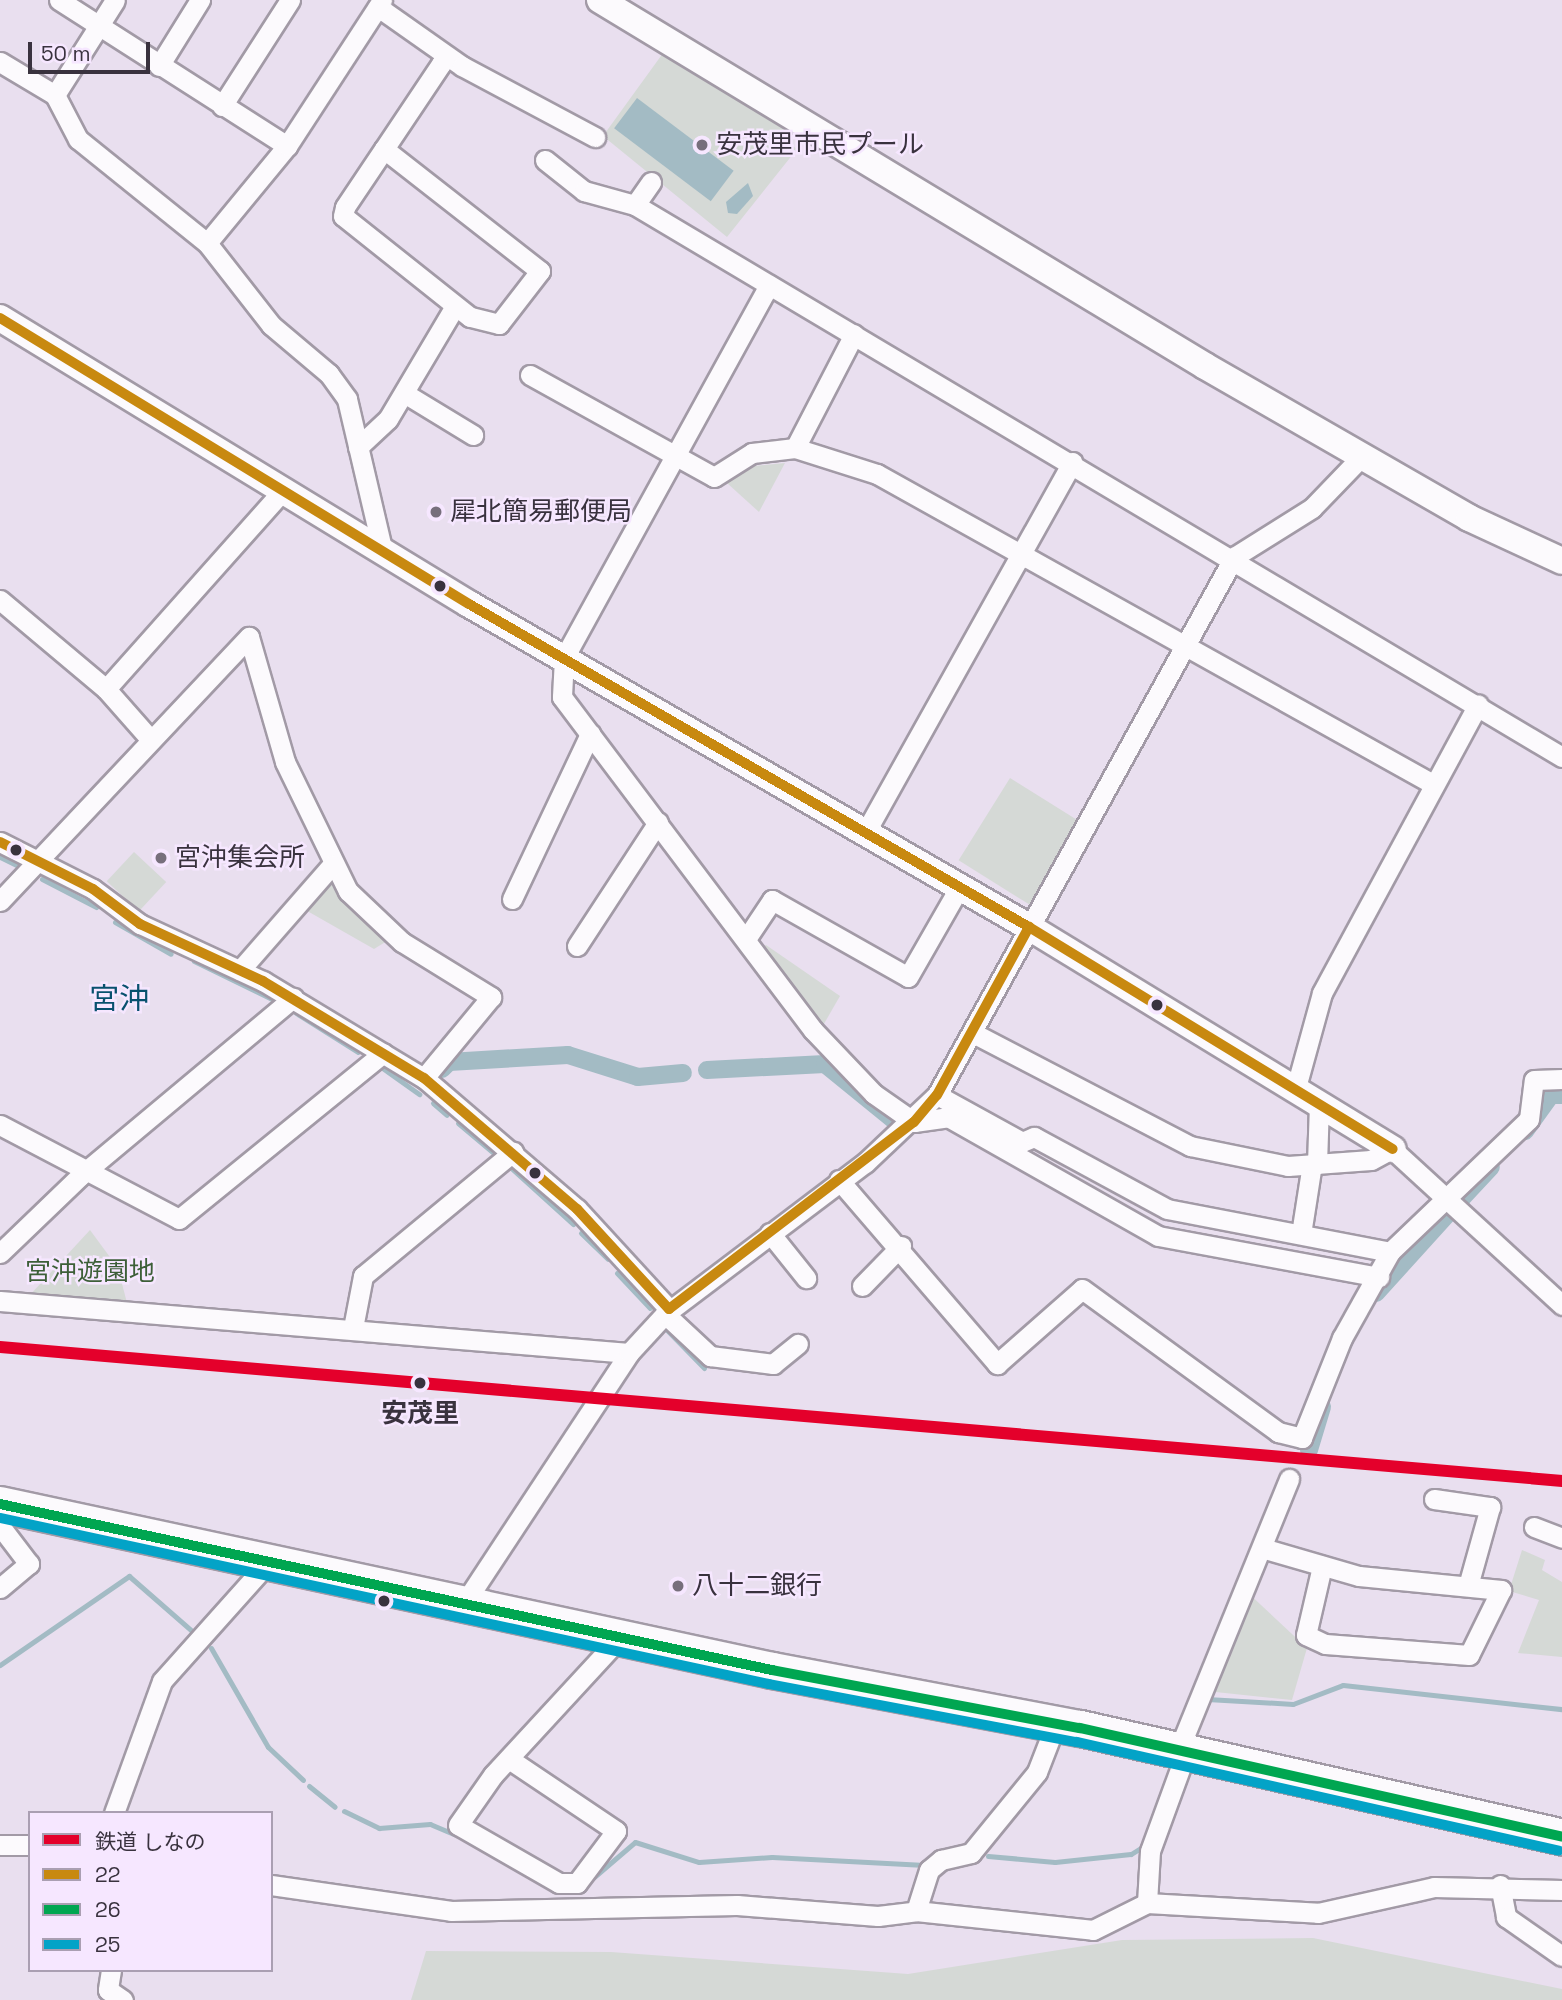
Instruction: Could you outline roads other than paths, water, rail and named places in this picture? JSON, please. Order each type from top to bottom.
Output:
[{"type":"highway","points":[[2,1504],[611,1635],[1056,1723],[1562,1837]]},
{"type":"street","points":[[59,0],[98,28],[286,146]]},
{"type":"street","points":[[55,95],[115,0]]},
{"type":"street","points":[[159,66],[200,0]]},
{"type":"street","points":[[222,106],[290,0]]},
{"type":"street","points":[[600,0],[1361,457],[1562,562]]},
{"type":"street","points":[[206,243],[286,146],[380,4],[445,56],[595,136]]},
{"type":"street","points":[[384,149],[540,271],[499,324],[486,325],[455,306],[343,216],[384,149],[445,56]]},
{"type":"street","points":[[0,62],[55,95],[78,139],[206,243],[271,325],[329,374],[347,399],[383,553]]},
{"type":"street","points":[[545,160],[584,191],[635,205],[1234,557],[1562,757]]},
{"type":"street","points":[[635,205],[651,182]]},
{"type":"street","points":[[769,285],[564,658],[562,697],[813,1030],[874,1094],[915,1122],[948,1117],[1158,1236],[1379,1277]]},
{"type":"street","points":[[358,447],[404,393],[455,306]]},
{"type":"street","points":[[0,318],[284,489],[383,553],[1030,927],[1392,1149],[1450,1199],[1562,1306]]},
{"type":"street","points":[[795,448],[854,334]]},
{"type":"street","points":[[530,375],[714,477],[752,453],[795,448],[877,474],[1183,648],[1433,784]]},
{"type":"street","points":[[404,393],[474,435]]},
{"type":"street","points":[[465,1602],[629,1353],[667,1312],[915,1122],[937,1095],[1234,557],[1312,508],[1361,457]]},
{"type":"street","points":[[865,833],[1022,556],[1072,462]]},
{"type":"street","points":[[106,689],[284,489]]},
{"type":"street","points":[[0,600],[106,689],[151,740]]},
{"type":"street","points":[[0,901],[42,863],[151,740],[249,637],[285,762],[332,865],[348,891],[402,942],[491,997],[424,1078]]},
{"type":"street","points":[[1295,1091],[1322,993],[1478,704]]},
{"type":"street","points":[[512,899],[590,734]]},
{"type":"street","points":[[577,946],[658,822]]},
{"type":"street","points":[[0,842],[93,889],[140,925],[240,970],[293,998],[424,1078],[578,1209],[667,1312],[710,1356],[773,1364],[798,1344]]},
{"type":"street","points":[[240,970],[332,865]]},
{"type":"street","points":[[746,939],[772,901],[908,977],[959,888]]},
{"type":"street","points":[[0,1253],[89,1170],[293,998]]},
{"type":"street","points":[[973,1032],[1190,1146],[1288,1166],[1371,1160],[1392,1149]]},
{"type":"street","points":[[0,1125],[179,1219],[383,1053]]},
{"type":"street","points":[[839,1180],[901,1246],[997,1364],[1082,1289],[1278,1432],[1303,1438],[1342,1338],[1379,1277],[1390,1252],[1450,1199],[1529,1119],[1534,1080],[1562,1079]]},
{"type":"street","points":[[937,1095],[1022,1142],[1034,1137],[1167,1209],[1390,1252]]},
{"type":"street","points":[[1301,1234],[1315,1164],[1318,1105]]},
{"type":"street","points":[[353,1328],[363,1276],[513,1153]]},
{"type":"street","points":[[770,1233],[806,1279]]},
{"type":"street","points":[[862,1286],[901,1246]]},
{"type":"street","points":[[0,1301],[353,1328],[629,1353]]},
{"type":"street","points":[[1147,1903],[1150,1851],[1182,1750],[1235,1603],[1262,1548],[1289,1479]]},
{"type":"street","points":[[1434,1499],[1490,1507],[1468,1586]]},
{"type":"street","points":[[0,1588],[29,1564],[0,1526],[2,1504]]},
{"type":"street","points":[[1534,1527],[1562,1538]]},
{"type":"street","points":[[1262,1548],[1322,1566],[1389,1581],[1502,1590],[1469,1655],[1325,1644],[1306,1635],[1322,1566]]},
{"type":"street","points":[[115,1811],[162,1681],[270,1560]]},
{"type":"street","points":[[509,1759],[616,1831],[577,1883],[559,1883],[458,1825],[509,1759],[610,1648],[611,1635]]},
{"type":"street","points":[[916,1911],[929,1870],[971,1853],[1037,1772],[1056,1723]]},
{"type":"street","points":[[0,1845],[28,1845]]},
{"type":"street","points":[[273,1885],[451,1910],[737,1905],[878,1916],[916,1911],[1093,1930],[1147,1903],[1318,1913],[1399,1891],[1500,1885],[1562,1891]]},
{"type":"street","points":[[1500,1885],[1506,1917],[1562,1956]]},
{"type":"water","points":[[637,98],[734,171],[711,201],[614,128]]},
{"type":"water","points":[[748,183],[753,196],[737,214],[728,213],[726,202]]},
{"type":"waterway","points":[[0,857],[23,868]]},
{"type":"waterway","points":[[42,879],[96,907]]},
{"type":"waterway","points":[[115,922],[171,954]]},
{"type":"waterway","points":[[194,961],[274,1000]]},
{"type":"waterway","points":[[296,1013],[358,1052]]},
{"type":"waterway","points":[[442,1069],[449,1062],[568,1055],[638,1077],[683,1073]]},
{"type":"waterway","points":[[707,1070],[825,1064],[896,1122]]},
{"type":"waterway","points":[[381,1067],[419,1094]]},
{"type":"waterway","points":[[1525,1131],[1551,1095],[1562,1095]]},
{"type":"waterway","points":[[433,1103],[447,1115]]},
{"type":"waterway","points":[[458,1123],[497,1156]]},
{"type":"waterway","points":[[508,1165],[573,1224]]},
{"type":"waterway","points":[[1460,1200],[1491,1167]]},
{"type":"waterway","points":[[1376,1293],[1450,1211]]},
{"type":"waterway","points":[[581,1233],[608,1259]]},
{"type":"waterway","points":[[617,1273],[650,1308]]},
{"type":"waterway","points":[[665,1328],[704,1368]]},
{"type":"waterway","points":[[1309,1450],[1322,1407]]},
{"type":"waterway","points":[[0,1665],[129,1576],[193,1632]]},
{"type":"waterway","points":[[211,1648],[268,1747],[303,1780]]},
{"type":"waterway","points":[[1207,1699],[1293,1704],[1343,1685],[1562,1709]]},
{"type":"waterway","points":[[309,1786],[335,1807]]},
{"type":"waterway","points":[[344,1811],[379,1828],[430,1824],[461,1837]]},
{"type":"waterway","points":[[587,1883],[635,1842],[699,1862],[772,1857],[925,1865]]},
{"type":"waterway","points":[[988,1856],[1055,1862],[1131,1854],[1144,1846]]},
{"type":"rail line","name":"しなの","points":[[0,1347],[1562,1481]]},
{"type":"place","name":"安茂里市民プール","points":[[702,145]]},
{"type":"place","name":"犀北簡易郵便局","points":[[436,512]]},
{"type":"place","name":"宮沖集会所","points":[[161,858]]},
{"type":"place","name":"安茂里","points":[[420,1383]]},
{"type":"place","name":"八十二銀行","points":[[678,1586]]},
{"type":"district","name":"宮沖","points":[[119,999]]},
{"type":"park label","name":"宮沖遊園地","points":[[90,1272]]}]
